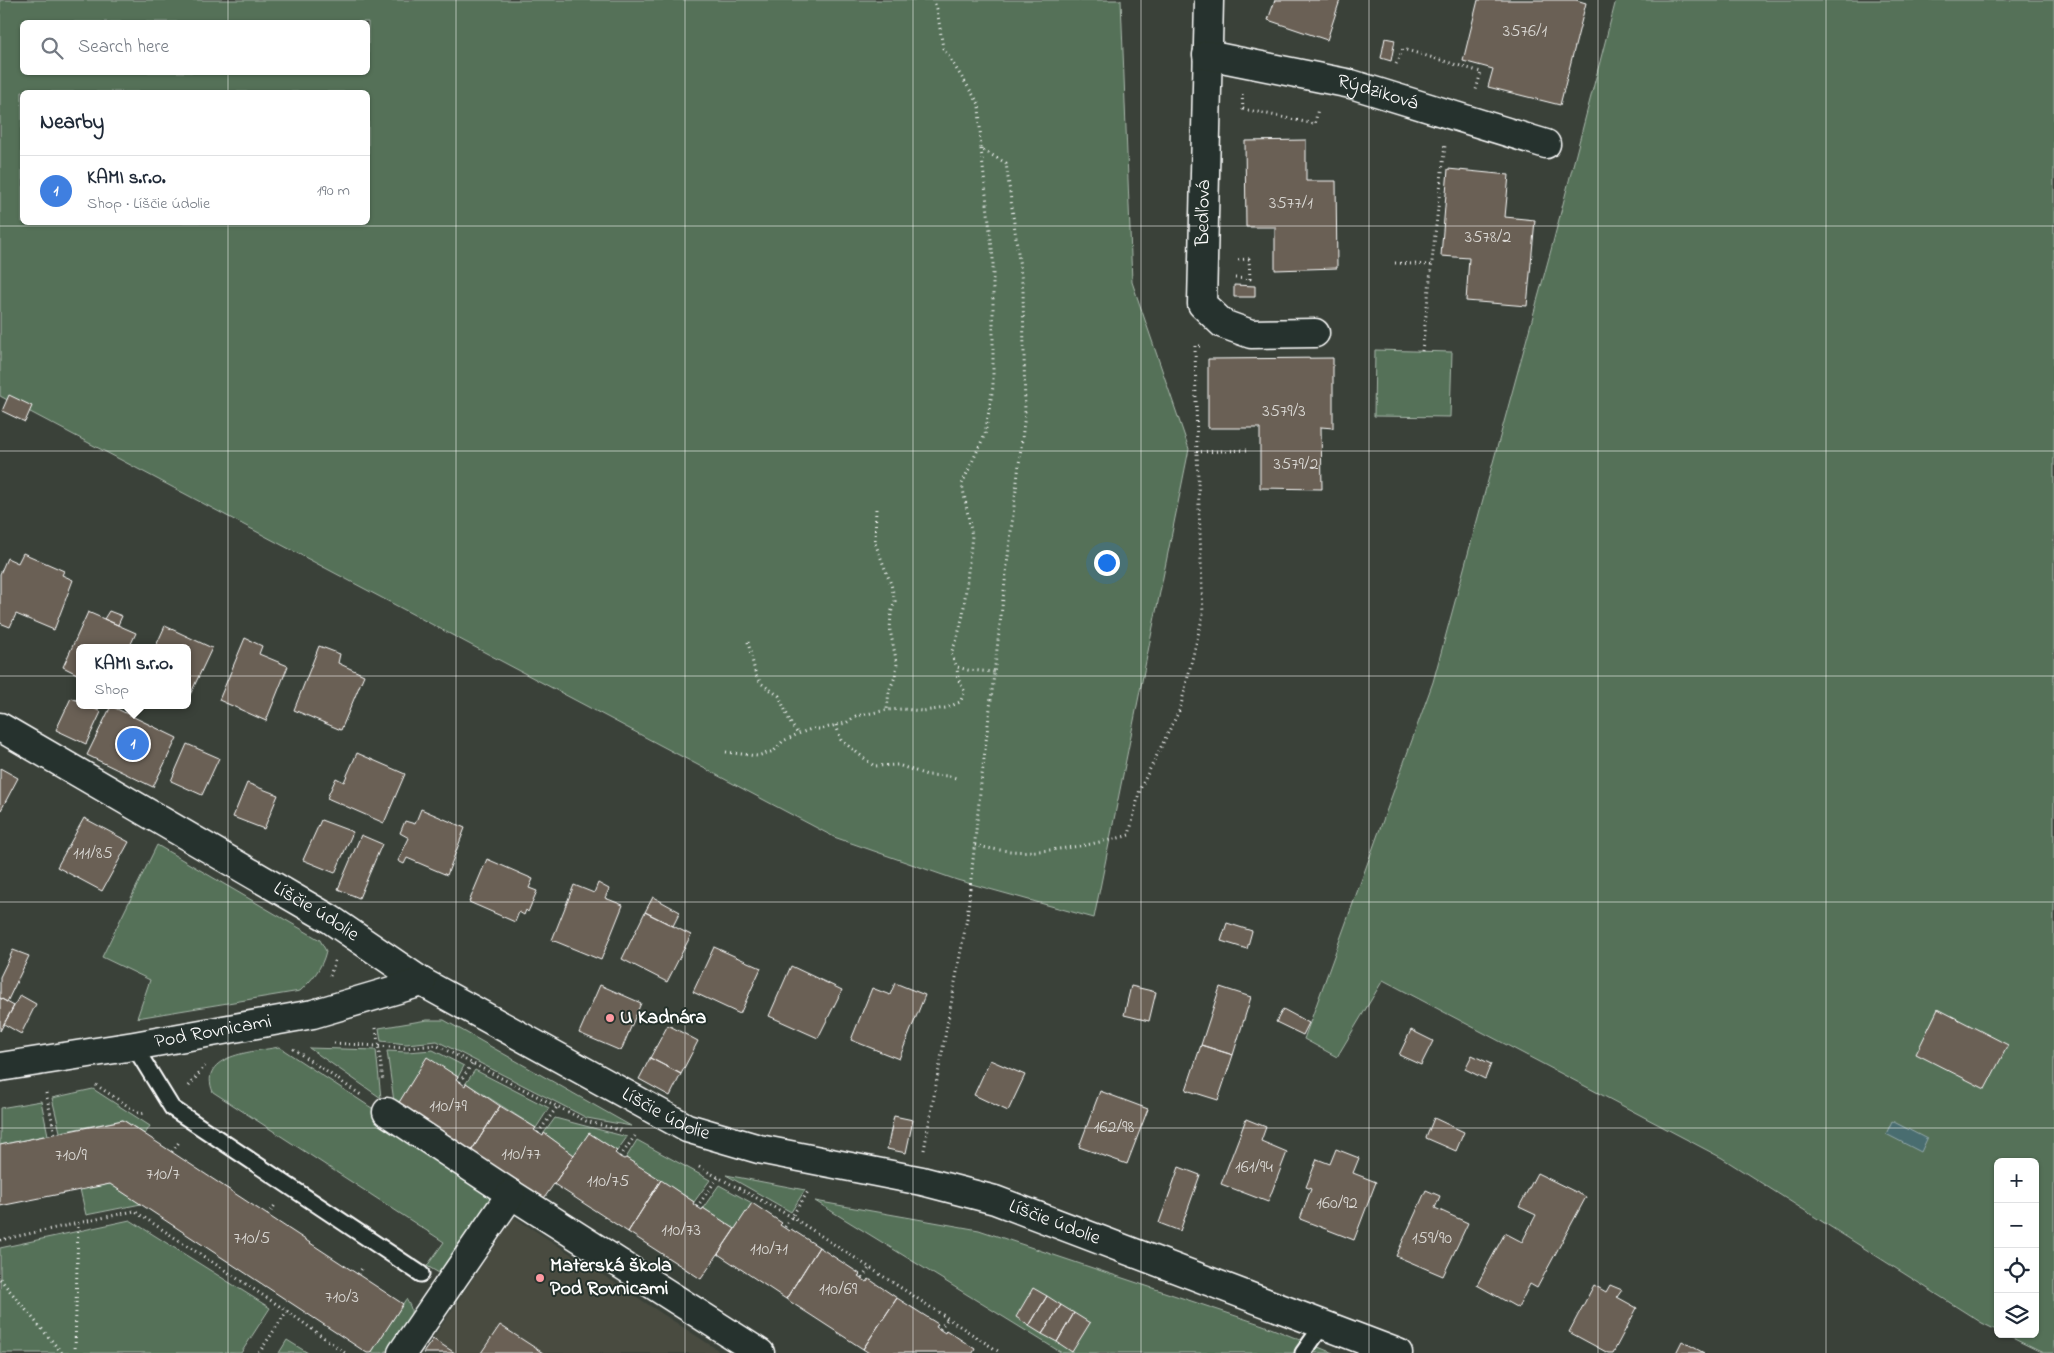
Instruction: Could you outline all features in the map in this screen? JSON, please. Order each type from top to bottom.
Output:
[{"type":"street","name":"Bedľová","points":[[1209,0],[1206,55],[1202,304],[1224,324],[1251,334],[1315,333]]},
{"type":"street","name":"Rýdziková","points":[[1206,55],[1351,84],[1546,144]]},
{"type":"street","name":"Líščie údolie","points":[[0,727],[330,919],[422,982],[687,1128],[759,1149],[917,1181],[995,1200],[1322,1326],[1398,1353]]},
{"type":"street","name":"Pod Rovnicami","points":[[0,1067],[134,1046],[313,1014],[422,982]]},
{"type":"street","points":[[386,1112],[760,1353]]},
{"type":"street","points":[[402,1353],[511,1194]]},
{"type":"lane","points":[[134,1046],[172,1108],[421,1274]]},
{"type":"lane","points":[[1303,1353],[1322,1326]]},
{"type":"path","points":[[726,752],[757,756],[774,751],[783,741],[811,729],[836,726],[856,716],[887,710],[923,711],[946,708],[960,702],[965,692],[958,679],[957,667],[951,653],[957,639],[963,615],[972,536],[962,484],[985,434],[993,387],[993,258],[981,149],[979,104],[943,48],[934,0]]},
{"type":"path","points":[[1422,351],[1446,138]]},
{"type":"path","points":[[917,1181],[932,1115],[968,918],[974,845],[1025,414],[1023,299],[1006,163],[981,149]]},
{"type":"path","points":[[1395,263],[1432,266]]},
{"type":"path","points":[[974,845],[1009,852],[1055,850],[1129,835],[1140,789],[1180,709],[1203,615],[1195,346],[1204,345]]},
{"type":"path","points":[[1197,452],[1249,450]]},
{"type":"path","points":[[876,508],[875,543],[891,584],[895,601],[891,612],[890,630],[896,664],[895,677],[889,691],[887,710]]},
{"type":"path","points":[[748,642],[756,676],[762,684],[779,696],[798,734]]},
{"type":"path","points":[[957,667],[994,672]]},
{"type":"path","points":[[836,726],[841,740],[874,766],[898,765],[927,776],[956,778]]},
{"type":"path","points":[[313,1014],[310,1000],[318,998],[328,981],[335,961],[331,952]]},
{"type":"path","points":[[375,1023],[380,1046],[386,1112]]},
{"type":"path","points":[[324,1042],[405,1048],[436,1046],[586,1121],[643,1140]]},
{"type":"path","points":[[286,1044],[386,1112]]},
{"type":"path","points":[[92,1083],[140,1114],[172,1108],[209,1061]]},
{"type":"path","points":[[460,1082],[472,1064]]},
{"type":"path","points":[[37,1094],[55,1090]]},
{"type":"path","points":[[46,1092],[55,1134]]},
{"type":"path","points":[[538,1133],[557,1107]]},
{"type":"path","points":[[620,1157],[635,1136]]},
{"type":"path","points":[[692,1163],[792,1217],[1001,1353]]},
{"type":"path","points":[[697,1207],[718,1177]]},
{"type":"path","points":[[785,1228],[812,1187]]},
{"type":"path","points":[[0,1240],[134,1211],[287,1311],[345,1353]]},
{"type":"path","points":[[75,1353],[78,1223]]},
{"type":"path","points":[[862,1278],[870,1268]]},
{"type":"path","points":[[0,1279],[62,1353]]},
{"type":"path","points":[[259,1353],[287,1311]]},
{"type":"path","points":[[940,1329],[948,1318]]},
{"type":"shaded area","name":"Materská škola Pod Rovnicami","points":[[514,1217],[718,1350],[716,1353],[423,1353]]},
{"type":"green space","points":[[0,0],[1121,0],[1132,282],[1189,449],[1094,918],[957,880],[834,837],[0,396]]},
{"type":"green space","points":[[1616,0],[2054,0],[2054,1353],[2043,1353],[2012,1338],[2039,1338],[2039,1158],[1994,1158],[1994,1329],[1722,1158],[1383,980],[1337,1057],[1304,1039],[1433,682],[1551,250]]},
{"type":"green space","points":[[1375,350],[1452,352],[1450,417],[1374,416]]},
{"type":"green space","points":[[157,845],[320,940],[326,951],[319,968],[309,982],[300,991],[137,1018],[150,980],[102,957]]},
{"type":"green space","points":[[427,1020],[444,1020],[631,1126],[587,1118],[437,1041],[406,1044],[381,1041],[379,1028]]},
{"type":"green space","points":[[279,1047],[489,1185],[491,1197],[439,1273],[427,1266],[444,1242],[213,1092],[210,1079],[213,1070],[220,1062],[243,1053]]},
{"type":"green space","points":[[309,1048],[376,1050],[381,1098]]},
{"type":"green space","points":[[433,1050],[464,1066],[458,1077],[427,1058],[395,1109],[387,1051]]},
{"type":"green space","points":[[475,1070],[549,1108],[536,1128],[466,1083]]},
{"type":"green space","points":[[93,1089],[150,1126],[145,1134],[123,1120],[60,1132],[52,1098]]},
{"type":"green space","points":[[41,1101],[48,1135],[0,1145],[0,1108]]},
{"type":"green space","points":[[555,1118],[627,1137],[617,1151],[589,1133],[574,1155],[544,1133]]},
{"type":"green space","points":[[637,1140],[710,1180],[694,1202],[626,1158]]},
{"type":"green space","points":[[726,1175],[805,1190],[791,1212]]},
{"type":"green space","points":[[110,1184],[141,1204],[86,1215],[80,1189]]},
{"type":"green space","points":[[719,1185],[752,1203],[735,1229],[703,1208]]},
{"type":"green space","points":[[815,1201],[979,1230],[1263,1325],[1333,1353],[1062,1353]]},
{"type":"green space","points":[[130,1220],[270,1308],[241,1353],[0,1353],[0,1248]]},
{"type":"green space","points":[[406,1299],[411,1312],[404,1329],[386,1351],[383,1353],[371,1353]]},
{"type":"green space","points":[[287,1340],[308,1353],[279,1353]]},
{"type":"water","points":[[1892,1121],[1927,1139],[1921,1152],[1886,1134]]},
{"type":"building","points":[[1275,0],[1340,0],[1327,40],[1268,20]]},
{"type":"building","points":[[1478,0],[1576,0],[1586,3],[1560,105],[1488,87],[1493,69],[1463,61]]},
{"type":"building","points":[[1385,38],[1395,40],[1391,61],[1381,58]]},
{"type":"building","points":[[1306,140],[1306,181],[1336,181],[1337,268],[1275,270],[1275,227],[1246,227],[1245,141]]},
{"type":"building","points":[[1448,169],[1509,175],[1505,217],[1535,220],[1527,306],[1466,301],[1469,258],[1441,256]]},
{"type":"building","points":[[1234,285],[1255,286],[1255,297],[1234,297]]},
{"type":"building","points":[[1333,358],[1333,428],[1321,427],[1322,489],[1260,488],[1260,428],[1208,428],[1208,359]]},
{"type":"building","points":[[9,395],[32,406],[25,422],[2,411]]},
{"type":"building","points":[[23,553],[64,571],[62,575],[73,580],[54,630],[16,614],[10,627],[0,623],[0,574],[7,558],[18,563]]},
{"type":"building","points":[[109,611],[122,616],[118,625],[104,619]]},
{"type":"building","points":[[88,612],[136,633],[131,644],[76,644],[76,674],[63,667]]},
{"type":"building","points":[[165,626],[212,648],[191,693],[191,644],[157,644]]},
{"type":"building","points":[[245,638],[262,646],[259,654],[288,666],[266,721],[219,700]]},
{"type":"building","points":[[319,646],[340,654],[338,663],[364,675],[341,730],[294,710]]},
{"type":"building","points":[[71,698],[76,700],[76,709],[95,709],[101,712],[86,744],[56,730]]},
{"type":"building","points":[[110,709],[117,709],[177,738],[153,787],[87,755]]},
{"type":"building","points":[[187,744],[219,758],[202,795],[171,781]]},
{"type":"building","points":[[357,753],[405,774],[384,823],[327,798],[336,778],[344,782]]},
{"type":"building","points":[[0,768],[18,778],[0,812]]},
{"type":"building","points":[[247,783],[278,795],[264,829],[233,817]]},
{"type":"building","points":[[421,809],[465,828],[447,875],[407,858],[404,864],[398,861],[409,838],[400,833],[405,821],[415,824]]},
{"type":"building","points":[[84,818],[129,842],[102,891],[57,867]]},
{"type":"building","points":[[321,820],[353,832],[335,873],[303,860]]},
{"type":"building","points":[[361,835],[382,844],[359,898],[338,889]]},
{"type":"building","points":[[487,859],[533,879],[529,888],[537,891],[528,912],[526,910],[524,915],[519,912],[515,922],[469,902]]},
{"type":"building","points":[[598,883],[609,889],[605,898],[623,905],[601,960],[552,940],[574,885],[594,893]]},
{"type":"building","points":[[653,897],[680,912],[673,926],[645,912]]},
{"type":"building","points":[[645,912],[691,935],[667,982],[622,959]]},
{"type":"building","points":[[1227,923],[1252,931],[1247,949],[1221,941]]},
{"type":"building","points":[[714,947],[761,968],[740,1014],[693,992]]},
{"type":"building","points":[[13,950],[29,956],[7,1002],[0,998],[0,977]]},
{"type":"building","points":[[791,966],[842,990],[818,1038],[769,1016]]},
{"type":"building","points":[[895,983],[925,995],[899,1059],[851,1040],[872,988],[890,995]]},
{"type":"building","name":"U Kadnára","points":[[600,985],[641,1003],[621,1051],[579,1033]]},
{"type":"building","points":[[1131,986],[1156,992],[1149,1021],[1124,1015]]},
{"type":"building","points":[[1220,987],[1251,997],[1233,1055],[1201,1045]]},
{"type":"building","points":[[20,995],[36,1004],[21,1034],[4,1024]]},
{"type":"building","points":[[0,998],[14,1006],[0,1031]]},
{"type":"building","points":[[1283,1009],[1309,1023],[1303,1035],[1276,1022]]},
{"type":"building","points":[[1938,1009],[2008,1045],[1985,1089],[1916,1054]]},
{"type":"building","points":[[668,1025],[698,1041],[681,1074],[650,1058]]},
{"type":"building","points":[[1411,1030],[1433,1041],[1421,1065],[1399,1055]]},
{"type":"building","points":[[1201,1045],[1233,1055],[1218,1100],[1186,1090]]},
{"type":"building","points":[[1472,1055],[1491,1064],[1485,1079],[1465,1069]]},
{"type":"building","points":[[427,1057],[458,1077],[456,1079],[465,1086],[466,1083],[500,1106],[468,1156],[395,1109]]},
{"type":"building","points":[[650,1058],[681,1074],[670,1096],[639,1079]]},
{"type":"building","points":[[990,1060],[1025,1075],[1008,1111],[974,1095]]},
{"type":"building","points":[[1100,1091],[1148,1109],[1127,1164],[1079,1147]]},
{"type":"building","points":[[500,1106],[536,1128],[534,1130],[543,1136],[544,1133],[574,1155],[540,1204],[468,1156]]},
{"type":"building","points":[[894,1116],[913,1120],[906,1153],[887,1149]]},
{"type":"building","points":[[1434,1118],[1464,1132],[1456,1151],[1426,1138]]},
{"type":"building","points":[[1246,1119],[1266,1127],[1261,1141],[1287,1152],[1268,1202],[1221,1184]]},
{"type":"building","points":[[123,1120],[403,1304],[371,1353],[367,1353],[110,1184],[0,1206],[0,1145]]},
{"type":"building","points":[[589,1133],[617,1151],[615,1153],[620,1157],[626,1158],[661,1180],[628,1232],[554,1184]]},
{"type":"building","points":[[1336,1149],[1359,1158],[1353,1173],[1376,1182],[1354,1240],[1300,1219],[1311,1189],[1306,1187],[1317,1159],[1330,1164]]},
{"type":"building","points":[[1179,1167],[1200,1175],[1180,1231],[1159,1223]]},
{"type":"building","points":[[1537,1173],[1586,1197],[1537,1288],[1530,1284],[1518,1308],[1477,1285],[1505,1233],[1522,1242],[1536,1215],[1519,1207]]},
{"type":"building","points":[[661,1180],[694,1202],[693,1204],[702,1210],[703,1208],[735,1229],[701,1279],[628,1232]]},
{"type":"building","points":[[1426,1190],[1440,1196],[1435,1208],[1468,1223],[1443,1276],[1396,1256]]},
{"type":"building","points":[[752,1203],[782,1223],[780,1225],[789,1231],[791,1229],[819,1247],[786,1299],[718,1254]]},
{"type":"building","points":[[819,1247],[860,1274],[858,1276],[867,1282],[869,1279],[897,1298],[863,1349],[786,1299]]},
{"type":"building","points":[[1594,1285],[1606,1292],[1610,1285],[1622,1290],[1617,1297],[1637,1308],[1613,1353],[1608,1353],[1569,1332]]},
{"type":"building","points":[[1033,1288],[1047,1296],[1029,1326],[1016,1317]]},
{"type":"building","points":[[1047,1296],[1061,1305],[1042,1334],[1029,1326]]},
{"type":"building","points":[[897,1298],[938,1324],[936,1327],[945,1333],[946,1330],[975,1349],[973,1353],[869,1353],[863,1349]]},
{"type":"building","points":[[1061,1305],[1074,1313],[1057,1342],[1042,1334]]},
{"type":"building","points":[[1074,1313],[1090,1323],[1072,1352],[1057,1342]]},
{"type":"building","points":[[500,1325],[543,1353],[481,1353]]},
{"type":"building","points":[[433,1339],[455,1353],[423,1353]]},
{"type":"building","points":[[1682,1341],[1704,1353],[1676,1353]]},
{"type":"place","name":"KAMI s.r.o.","points":[[133,744]]},
{"type":"place","name":"U Kadnára","points":[[610,1018]]},
{"type":"place","name":"Materská škola Pod Rovnicami","points":[[540,1278]]}]
